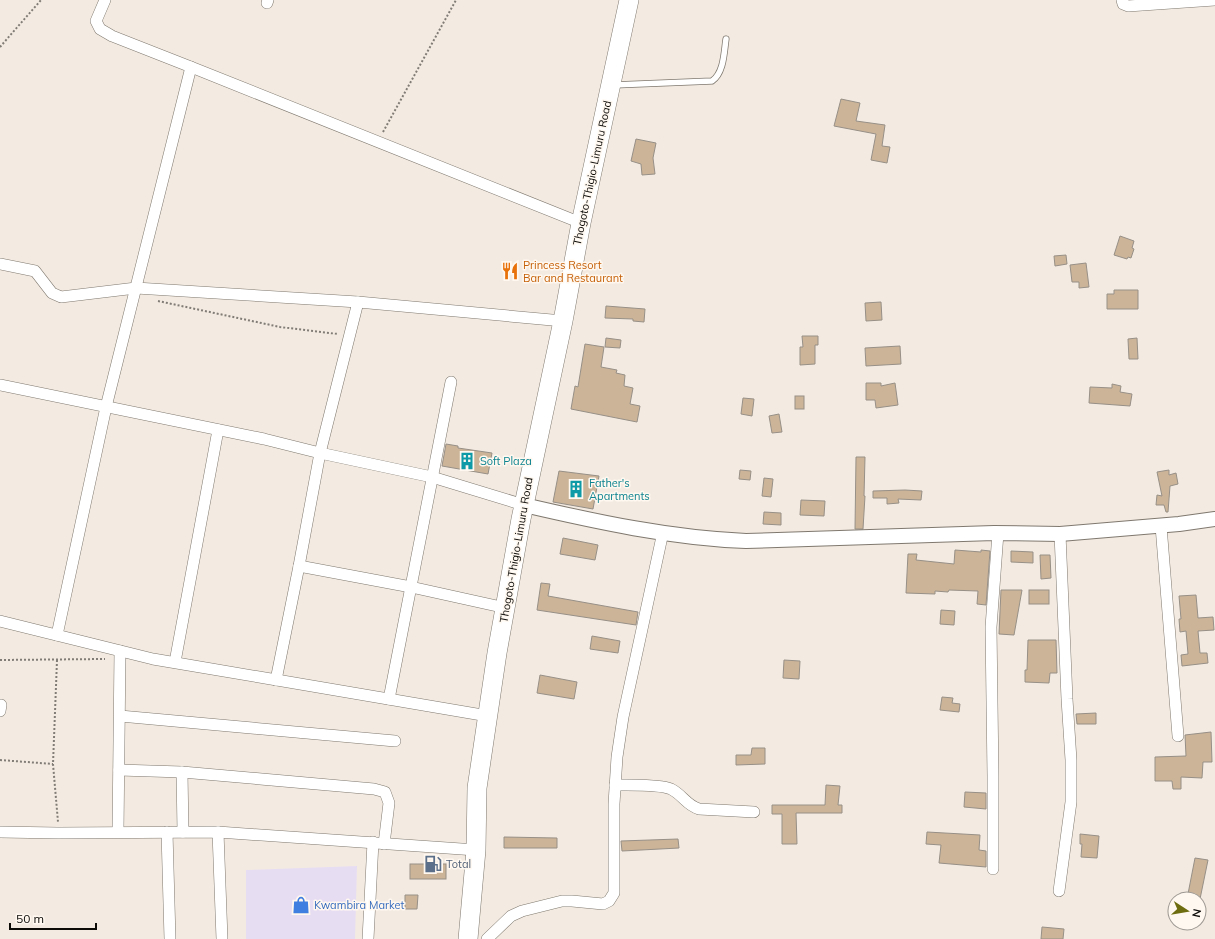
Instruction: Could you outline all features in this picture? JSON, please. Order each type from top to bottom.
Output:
[{"type":"highway","name":"Thogoto-Thigio-Limuru Road","points":[[468,939],[476,850],[477,788],[497,654],[524,505],[563,321],[581,223],[629,0]]},
{"type":"street","points":[[105,0],[96,21],[100,29],[112,36],[581,223]]},
{"type":"street","points":[[1122,0],[1123,4],[1128,6],[1215,0]]},
{"type":"street","points":[[57,635],[106,408],[191,67]]},
{"type":"street","points":[[0,264],[35,271],[52,293],[61,297],[135,292],[358,302],[563,321]]},
{"type":"street","points":[[276,680],[320,453],[358,302]]},
{"type":"street","points":[[389,699],[451,382]]},
{"type":"street","points":[[0,385],[106,408],[177,420],[432,477],[524,505],[604,523],[718,540],[746,541],[998,533],[1060,534],[1161,526],[1215,519]]},
{"type":"street","points":[[175,662],[218,430]]},
{"type":"street","points":[[1161,526],[1178,736]]},
{"type":"street","points":[[487,939],[511,916],[522,911],[572,901],[603,904],[609,901],[614,893],[615,785],[617,758],[623,717],[663,532]]},
{"type":"street","points":[[992,870],[993,776],[991,627],[998,533]]},
{"type":"street","points":[[1059,891],[1071,802],[1071,760],[1060,534]]},
{"type":"street","points":[[299,566],[411,587],[506,608]]},
{"type":"street","points":[[0,621],[57,635],[120,655],[175,662],[488,716]]},
{"type":"street","points":[[118,832],[120,655]]},
{"type":"street","points":[[120,716],[395,741]]},
{"type":"street","points":[[119,770],[182,772],[374,789],[385,792],[388,803],[384,844]]},
{"type":"street","points":[[182,772],[183,832]]},
{"type":"street","points":[[615,785],[663,787],[672,790],[692,807],[699,809],[754,812]]},
{"type":"street","points":[[0,832],[218,832],[476,850]]},
{"type":"street","points":[[166,832],[170,939]]},
{"type":"street","points":[[218,832],[222,939]]},
{"type":"street","points":[[368,939],[373,842]]},
{"type":"lane","points":[[610,86],[712,80],[716,78],[720,71],[726,39]]},
{"type":"path","points":[[0,46],[41,0]]},
{"type":"path","points":[[377,142],[456,0]]},
{"type":"path","points":[[135,292],[280,327],[349,335]]},
{"type":"path","points":[[0,660],[57,660],[120,655]]},
{"type":"path","points":[[57,660],[53,764],[58,833]]},
{"type":"path","points":[[0,760],[53,764]]},
{"type":"shaded area","name":"Kwambira Market","points":[[357,866],[355,939],[246,939],[246,870]]},
{"type":"building","points":[[841,99],[860,103],[856,121],[885,125],[882,146],[890,147],[887,163],[871,160],[876,134],[834,126]]},
{"type":"building","points":[[636,139],[656,143],[653,158],[655,174],[642,175],[641,164],[631,161]]},
{"type":"building","points":[[1120,236],[1134,241],[1132,248],[1134,249],[1131,258],[1128,257],[1127,259],[1114,255]]},
{"type":"building","points":[[1066,255],[1067,264],[1055,266],[1054,256]]},
{"type":"building","points":[[1086,263],[1089,287],[1079,288],[1079,282],[1072,282],[1070,265]]},
{"type":"building","points":[[1114,290],[1138,290],[1138,309],[1107,309],[1107,294],[1114,294]]},
{"type":"building","points":[[881,302],[882,320],[866,321],[865,303]]},
{"type":"building","points":[[606,306],[645,309],[644,322],[633,321],[633,319],[605,318]]},
{"type":"building","points":[[802,336],[818,336],[818,345],[815,345],[815,364],[800,365],[800,347],[803,347]]},
{"type":"building","points":[[606,338],[621,340],[620,348],[605,347]]},
{"type":"building","points":[[1137,338],[1138,359],[1129,359],[1128,339]]},
{"type":"building","points":[[585,344],[604,347],[601,367],[617,370],[616,373],[625,375],[624,386],[633,388],[630,404],[640,406],[637,422],[571,409],[575,386],[578,387]]},
{"type":"building","points":[[900,346],[901,364],[866,366],[865,348]]},
{"type":"building","points":[[866,383],[881,383],[881,386],[895,383],[898,405],[876,408],[875,400],[866,400]]},
{"type":"building","points":[[1112,384],[1121,386],[1120,392],[1132,394],[1130,406],[1089,403],[1090,387],[1112,388]]},
{"type":"building","points":[[795,396],[804,396],[804,409],[795,409]]},
{"type":"building","points":[[743,398],[754,399],[752,416],[741,414]]},
{"type":"building","points":[[779,414],[782,432],[772,433],[769,416]]},
{"type":"building","name":"Soft Plaza","points":[[446,444],[458,446],[458,448],[492,453],[488,474],[442,466]]},
{"type":"building","points":[[856,457],[865,457],[863,529],[855,529]]},
{"type":"building","points":[[740,470],[751,471],[750,480],[739,479]]},
{"type":"building","points":[[1169,470],[1169,475],[1176,473],[1178,484],[1170,486],[1168,512],[1166,512],[1164,505],[1156,505],[1157,495],[1162,496],[1157,472]]},
{"type":"building","name":"Father's Apartments","points":[[559,471],[599,476],[593,509],[553,502]]},
{"type":"building","points":[[764,478],[773,479],[771,497],[762,496]]},
{"type":"building","points":[[873,491],[922,491],[921,500],[898,499],[899,503],[887,504],[887,498],[873,498]]},
{"type":"building","points":[[801,500],[825,501],[824,516],[800,515]]},
{"type":"building","points":[[764,512],[781,513],[781,525],[763,524]]},
{"type":"building","points":[[563,538],[598,545],[595,560],[560,554]]},
{"type":"building","points":[[955,550],[981,552],[981,550],[990,551],[986,605],[977,604],[978,591],[949,590],[948,592],[935,591],[935,594],[906,593],[908,554],[917,554],[916,560],[954,564]]},
{"type":"building","points":[[1011,551],[1033,552],[1033,563],[1011,562]]},
{"type":"building","points":[[1040,555],[1050,555],[1051,578],[1041,579]]},
{"type":"building","points":[[541,583],[550,584],[548,596],[638,612],[636,625],[537,610]]},
{"type":"building","points":[[1001,590],[1022,590],[1014,635],[999,634]]},
{"type":"building","points":[[1029,590],[1049,590],[1049,604],[1029,604]]},
{"type":"building","points":[[1196,595],[1198,618],[1213,617],[1214,630],[1198,631],[1200,653],[1207,653],[1208,663],[1182,666],[1181,655],[1188,654],[1186,631],[1180,632],[1179,619],[1181,619],[1179,596]]},
{"type":"building","points":[[941,610],[955,611],[954,625],[940,624]]},
{"type":"building","points":[[592,636],[620,641],[618,653],[590,649]]},
{"type":"building","points":[[1028,640],[1056,640],[1057,673],[1050,673],[1049,683],[1025,682]]},
{"type":"building","points":[[784,660],[800,661],[799,679],[783,678]]},
{"type":"building","points":[[540,675],[577,682],[574,699],[537,693]]},
{"type":"building","points":[[942,697],[953,698],[952,703],[960,704],[959,712],[940,710]]},
{"type":"building","points":[[1096,713],[1096,724],[1077,724],[1076,714]]},
{"type":"building","points":[[1211,732],[1212,762],[1203,762],[1202,778],[1181,777],[1181,789],[1173,789],[1172,781],[1155,781],[1155,757],[1186,756],[1185,735]]},
{"type":"building","points":[[752,748],[765,748],[765,764],[736,765],[736,755],[751,755]]},
{"type":"building","points":[[826,785],[840,786],[838,805],[842,805],[842,813],[796,813],[797,844],[782,844],[782,814],[772,814],[772,805],[825,805]]},
{"type":"building","points":[[965,792],[986,793],[986,809],[964,807]]},
{"type":"building","points":[[927,832],[980,835],[979,850],[986,851],[986,867],[939,863],[941,845],[926,844]]},
{"type":"building","points":[[1080,834],[1099,836],[1097,858],[1081,857],[1082,844],[1080,844]]},
{"type":"building","points":[[504,837],[557,838],[557,848],[504,848]]},
{"type":"building","points":[[678,839],[679,848],[622,851],[621,841]]},
{"type":"building","points":[[1195,858],[1208,860],[1202,891],[1189,891]]},
{"type":"building","points":[[410,864],[446,864],[446,879],[410,879]]},
{"type":"building","points":[[405,895],[418,895],[417,909],[405,909]]},
{"type":"building","points":[[1042,927],[1064,929],[1063,939],[1041,939]]},
{"type":"place","name":"Princess Resort Bar and Restaurant","points":[[510,271]]},
{"type":"place","name":"Soft Plaza","points":[[467,461]]},
{"type":"place","name":"Father's Apartments","points":[[576,489]]},
{"type":"place","name":"Total","points":[[433,864]]},
{"type":"place","name":"Kwambira Market","points":[[301,905]]}]
